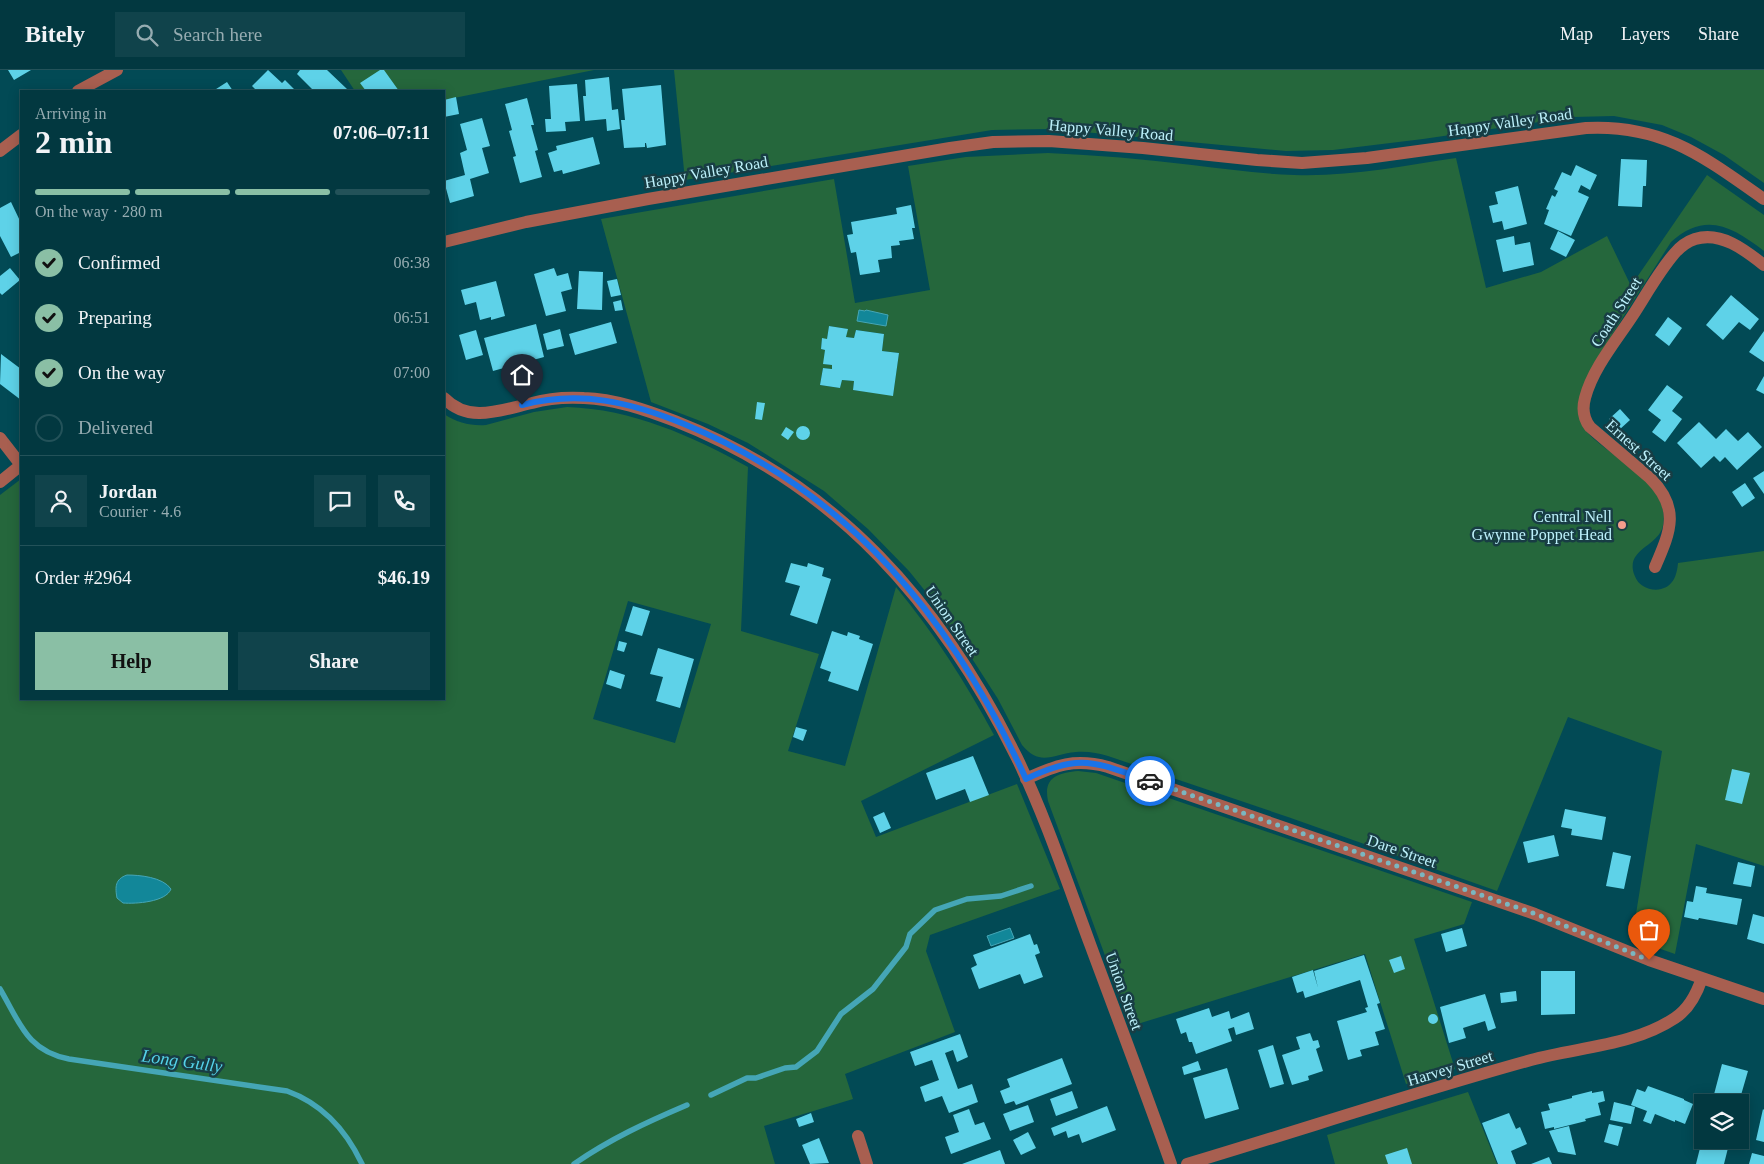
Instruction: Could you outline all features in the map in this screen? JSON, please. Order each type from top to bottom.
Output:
[{"type":"street","points":[[80,90],[117,70]]},
{"type":"street","name":"Happy Valley Road","points":[[445,242],[526,222],[648,198],[950,148],[1010,141],[1049,141],[1134,147],[1302,163],[1367,158],[1586,128],[1613,128],[1652,134],[1678,143],[1720,168],[1764,199]]},
{"type":"street","points":[[0,151],[20,135]]},
{"type":"street","name":"Coath Street","points":[[1584,416],[1585,400],[1598,369],[1670,259],[1683,245],[1697,238],[1705,237],[1723,240],[1739,247],[1764,265]]},
{"type":"street","name":"Union Street","points":[[445,399],[464,412],[483,414],[551,399],[581,398],[613,401],[653,413],[697,430],[734,448],[789,480],[815,498],[850,528],[906,584],[975,683],[1003,732],[1026,779],[1071,892],[1171,1164]]},
{"type":"street","name":"Ernest Street","points":[[1584,416],[1586,422],[1596,434],[1657,485],[1668,502],[1670,512],[1668,532],[1654,567]]},
{"type":"street","points":[[0,438],[20,464]]},
{"type":"street","points":[[0,482],[20,466]]},
{"type":"street","name":"Dare Street","points":[[1026,779],[1050,768],[1073,762],[1094,763],[1108,767],[1536,914],[1649,960],[1764,998]]},
{"type":"street","name":"Harvey Street","points":[[1187,1164],[1532,1060],[1628,1039],[1675,1018],[1684,1011],[1702,978]]},
{"type":"street","points":[[858,1136],[868,1164]]},
{"type":"green space","points":[[341,70],[594,70],[445,100],[445,90],[354,90]]},
{"type":"green space","points":[[674,70],[1764,70],[1764,183],[1724,155],[1691,137],[1662,125],[1614,116],[1573,117],[1333,150],[1286,151],[1052,129],[992,130],[685,180]]},
{"type":"green space","points":[[1048,153],[1138,159],[1268,174],[1294,175],[1335,174],[1375,170],[1456,158],[1486,288],[1541,272],[1607,236],[1631,286],[1707,175],[1764,215],[1764,251],[1741,235],[1719,226],[1707,225],[1696,227],[1671,242],[1599,355],[1585,430],[1603,447],[1645,480],[1661,503],[1664,514],[1662,529],[1654,540],[1642,549],[1634,559],[1634,574],[1641,585],[1659,590],[1669,585],[1674,579],[1678,563],[1764,551],[1764,866],[1696,844],[1675,954],[1632,939],[1662,751],[1568,717],[1497,891],[1108,756],[1092,752],[1080,752],[1047,758],[1035,756],[1029,752],[1022,745],[998,699],[930,597],[909,571],[868,529],[824,491],[748,443],[708,424],[651,402],[601,219],[834,179],[855,303],[930,290],[908,166],[966,157]],"holes":[[[829,326],[847,329],[846,337],[854,338],[856,330],[884,334],[882,351],[899,353],[893,395],[853,390],[854,381],[842,380],[840,388],[820,385],[823,368],[832,369],[832,365],[824,364],[825,350],[821,349],[822,339],[827,339]]]},
{"type":"green space","points":[[567,407],[591,409],[615,413],[661,426],[705,445],[748,467],[741,631],[819,654],[788,751],[845,766],[896,587],[949,659],[994,735],[861,801],[876,837],[1017,784],[1060,889],[930,935],[926,951],[955,1032],[845,1074],[853,1099],[764,1126],[775,1164],[0,1164],[0,495],[20,480],[20,700],[445,700],[445,415],[459,422],[486,425],[534,412]],"holes":[[[628,601],[711,624],[675,743],[593,719]]]},
{"type":"green space","points":[[1078,771],[1096,773],[1472,902],[1464,924],[1414,939],[1455,1069],[1406,1084],[1365,954],[1131,1026],[1048,801],[1047,793],[1050,781],[1058,775]]},
{"type":"green space","points":[[1468,1092],[1497,1164],[1335,1164],[1327,1135]]},
{"type":"water","points":[[859,310],[888,315],[886,326],[857,321]]},
{"type":"water","points":[[127,875],[157,879],[171,889],[163,897],[157,899],[123,903],[117,898],[116,887],[118,881]]},
{"type":"water","points":[[1010,928],[1014,938],[991,946],[987,936]]},
{"type":"building","points":[[8,70],[31,70],[14,80]]},
{"type":"building","points":[[268,70],[282,83],[285,80],[295,90],[256,90],[252,86]]},
{"type":"building","points":[[300,70],[327,70],[347,89],[313,90],[297,74]]},
{"type":"building","points":[[380,70],[384,70],[398,90],[365,90],[360,83]]},
{"type":"building","points":[[609,77],[612,110],[618,109],[620,129],[607,131],[606,119],[585,121],[583,96],[586,96],[585,80]]},
{"type":"building","points":[[227,82],[232,90],[215,90]]},
{"type":"building","points":[[577,84],[580,121],[565,122],[566,131],[546,132],[545,119],[551,119],[549,86]]},
{"type":"building","points":[[661,85],[666,145],[647,148],[645,143],[645,147],[624,148],[621,120],[625,120],[622,89]]},
{"type":"building","points":[[456,97],[459,114],[445,117],[445,100]]},
{"type":"building","points":[[527,98],[534,125],[531,125],[538,150],[535,151],[542,177],[520,183],[513,157],[516,156],[509,131],[512,130],[505,104]]},
{"type":"building","points":[[482,118],[490,146],[482,148],[489,173],[470,179],[474,196],[450,203],[445,181],[465,175],[460,153],[467,150],[460,124]]},
{"type":"building","points":[[593,137],[600,164],[563,174],[562,170],[554,172],[548,153],[557,150],[556,146]]},
{"type":"building","points":[[1621,159],[1647,160],[1646,186],[1643,186],[1642,207],[1618,206]]},
{"type":"building","points":[[1576,165],[1597,175],[1590,190],[1581,185],[1578,192],[1589,197],[1571,236],[1544,224],[1549,210],[1546,209],[1552,195],[1555,197],[1558,191],[1554,189],[1562,172],[1571,176]]},
{"type":"building","points":[[1518,186],[1527,224],[1504,230],[1502,221],[1493,223],[1489,206],[1498,204],[1495,192]]},
{"type":"building","points":[[11,202],[20,221],[20,252],[11,257],[0,236],[0,208]]},
{"type":"building","points":[[911,205],[915,228],[912,228],[914,239],[899,241],[900,245],[891,246],[892,258],[878,260],[880,272],[860,275],[856,252],[851,253],[847,235],[853,234],[851,222],[897,214],[896,208]]},
{"type":"building","points":[[1558,231],[1575,240],[1566,257],[1550,249]]},
{"type":"building","points":[[1514,236],[1515,245],[1530,242],[1534,265],[1503,272],[1496,240]]},
{"type":"building","points":[[10,268],[20,280],[2,295],[0,293],[0,276]]},
{"type":"building","points":[[554,268],[557,276],[568,273],[572,289],[561,292],[566,311],[546,316],[534,274]]},
{"type":"building","points":[[579,271],[603,272],[602,310],[577,309]]},
{"type":"building","points":[[617,279],[621,295],[611,297],[607,281]]},
{"type":"building","points":[[496,281],[505,316],[491,320],[491,317],[480,320],[476,302],[465,305],[461,290]]},
{"type":"building","points":[[1731,295],[1759,319],[1750,330],[1739,322],[1723,340],[1706,325]]},
{"type":"building","points":[[621,300],[623,310],[615,311],[613,302]]},
{"type":"building","points":[[1668,317],[1682,328],[1669,346],[1655,335]]},
{"type":"building","points":[[611,322],[617,343],[575,355],[569,334]]},
{"type":"building","points":[[536,324],[544,357],[493,371],[484,338]]},
{"type":"building","points":[[829,326],[848,329],[846,337],[854,338],[856,330],[884,334],[882,351],[899,353],[893,396],[853,390],[854,381],[842,380],[840,388],[820,385],[823,368],[832,369],[832,365],[823,364],[825,350],[821,349],[822,338],[827,339]]},
{"type":"building","points":[[560,329],[564,346],[547,350],[543,334]]},
{"type":"building","points":[[476,330],[483,355],[466,360],[459,335]]},
{"type":"building","points":[[1764,331],[1764,362],[1749,352]]},
{"type":"building","points":[[1,354],[20,368],[20,399],[0,384]]},
{"type":"building","points":[[1764,376],[1764,394],[1756,390]]},
{"type":"building","points":[[1667,385],[1683,397],[1672,411],[1682,419],[1665,442],[1652,432],[1661,420],[1648,410]]},
{"type":"building","points":[[757,402],[765,403],[762,420],[755,419]]},
{"type":"building","points":[[1620,409],[1630,420],[1619,430],[1609,419]]},
{"type":"building","points":[[1699,422],[1716,439],[1726,429],[1738,441],[1748,432],[1762,447],[1737,470],[1725,457],[1720,462],[1714,456],[1701,468],[1677,443]]},
{"type":"building","points":[[803,426],[808,428],[810,433],[808,438],[803,440],[798,438],[796,433],[798,428]]},
{"type":"building","points":[[786,427],[794,432],[788,440],[781,435]]},
{"type":"building","points":[[1764,471],[1764,494],[1753,478]]},
{"type":"building","points":[[1745,483],[1755,498],[1742,507],[1732,492]]},
{"type":"building","points":[[791,563],[807,567],[808,563],[824,568],[822,576],[831,579],[817,624],[790,615],[800,586],[785,582]]},
{"type":"building","points":[[633,606],[650,611],[642,636],[625,631]]},
{"type":"building","points":[[832,631],[847,636],[848,632],[860,636],[859,639],[873,644],[858,691],[828,681],[831,672],[820,668]]},
{"type":"building","points":[[619,641],[627,643],[624,652],[617,650]]},
{"type":"building","points":[[658,648],[694,659],[680,708],[656,701],[663,677],[650,674]]},
{"type":"building","points":[[610,670],[625,675],[621,689],[606,684]]},
{"type":"building","points":[[796,727],[807,730],[803,741],[793,737]]},
{"type":"building","points":[[973,756],[989,795],[970,802],[965,789],[936,800],[926,773]]},
{"type":"building","points":[[1732,769],[1750,773],[1742,804],[1725,800]]},
{"type":"building","points":[[1565,809],[1606,817],[1602,840],[1571,835],[1572,829],[1561,827]]},
{"type":"building","points":[[884,812],[891,828],[880,833],[873,817]]},
{"type":"building","points":[[1554,835],[1559,856],[1528,863],[1523,842]]},
{"type":"building","points":[[1613,852],[1631,856],[1624,889],[1606,886]]},
{"type":"building","points":[[1738,862],[1755,866],[1751,887],[1733,884]]},
{"type":"building","points":[[1696,886],[1707,888],[1706,893],[1742,899],[1737,925],[1684,917],[1687,901],[1693,902]]},
{"type":"building","points":[[1753,914],[1764,917],[1764,944],[1747,939]]},
{"type":"building","points":[[1462,928],[1467,946],[1446,952],[1441,934]]},
{"type":"building","points":[[1030,934],[1034,945],[1037,944],[1040,953],[1035,955],[1043,977],[1024,984],[1020,974],[979,989],[971,968],[977,965],[973,955]]},
{"type":"building","points":[[1364,955],[1380,1003],[1377,1004],[1385,1029],[1375,1032],[1379,1045],[1360,1050],[1362,1056],[1348,1060],[1337,1021],[1367,1012],[1365,1008],[1368,1007],[1360,980],[1305,998],[1303,991],[1297,993],[1292,977],[1313,970],[1318,988],[1314,971]]},
{"type":"building","points":[[1401,956],[1405,969],[1394,973],[1389,960]]},
{"type":"building","points":[[1541,971],[1575,971],[1575,1014],[1541,1015]]},
{"type":"building","points":[[1516,991],[1517,1001],[1501,1003],[1500,993]]},
{"type":"building","points":[[1485,994],[1496,1028],[1488,1031],[1485,1021],[1463,1028],[1466,1038],[1449,1043],[1440,1007]]},
{"type":"building","points":[[1209,1008],[1212,1017],[1229,1011],[1231,1019],[1249,1012],[1254,1029],[1236,1035],[1234,1027],[1228,1029],[1232,1041],[1196,1054],[1186,1032],[1181,1034],[1176,1019]]},
{"type":"building","points":[[1431,1014],[1435,1014],[1438,1019],[1437,1023],[1431,1024],[1428,1021],[1428,1017]]},
{"type":"building","points":[[1310,1033],[1313,1041],[1318,1040],[1320,1047],[1316,1049],[1323,1071],[1308,1076],[1309,1080],[1292,1085],[1282,1055],[1300,1049],[1296,1037]]},
{"type":"building","points":[[960,1034],[968,1057],[957,1062],[953,1050],[945,1053],[958,1089],[972,1084],[978,1102],[949,1113],[942,1096],[925,1102],[920,1087],[939,1080],[932,1060],[915,1066],[910,1052]]},
{"type":"building","points":[[1273,1045],[1284,1084],[1270,1088],[1258,1050]]},
{"type":"building","points":[[1062,1058],[1072,1084],[1016,1105],[1014,1101],[1005,1104],[1000,1091],[1010,1087],[1007,1079]]},
{"type":"building","points":[[1198,1061],[1201,1070],[1184,1075],[1182,1067]]},
{"type":"building","points":[[1722,1064],[1748,1071],[1741,1094],[1714,1094]]},
{"type":"building","points":[[1227,1068],[1239,1109],[1205,1119],[1193,1078]]},
{"type":"building","points":[[1648,1086],[1693,1104],[1685,1124],[1655,1114],[1651,1124],[1643,1121],[1647,1111],[1631,1105],[1637,1089],[1645,1092]]},
{"type":"building","points":[[1072,1091],[1078,1108],[1056,1116],[1050,1099]]},
{"type":"building","points":[[1592,1091],[1592,1093],[1603,1091],[1605,1101],[1598,1103],[1601,1115],[1554,1129],[1554,1127],[1545,1129],[1541,1112],[1550,1110],[1548,1104]]},
{"type":"building","points":[[1614,1102],[1635,1107],[1631,1124],[1610,1120]]},
{"type":"building","points":[[1028,1105],[1034,1122],[1010,1131],[1003,1114]]},
{"type":"building","points":[[1107,1106],[1116,1130],[1082,1143],[1079,1134],[1068,1138],[1066,1131],[1054,1136],[1051,1128]]},
{"type":"building","points":[[969,1109],[975,1125],[984,1122],[991,1139],[951,1154],[945,1137],[959,1132],[953,1115]]},
{"type":"building","points":[[1764,1110],[1764,1142],[1756,1140]]},
{"type":"building","points":[[811,1113],[814,1122],[799,1127],[796,1119]]},
{"type":"building","points":[[1509,1113],[1516,1129],[1520,1127],[1527,1144],[1511,1151],[1516,1164],[1498,1164],[1482,1123]]},
{"type":"building","points":[[1609,1124],[1623,1127],[1618,1146],[1604,1142]]},
{"type":"building","points":[[1569,1126],[1576,1155],[1558,1152],[1549,1131]]},
{"type":"building","points":[[1028,1132],[1036,1148],[1021,1155],[1013,1140]]},
{"type":"building","points":[[819,1138],[829,1163],[810,1164],[802,1145]]},
{"type":"building","points":[[1407,1148],[1412,1164],[1388,1164],[1385,1155]]},
{"type":"building","points":[[1700,1149],[1728,1149],[1724,1164],[1696,1164]]},
{"type":"building","points":[[1000,1150],[1005,1164],[962,1164]]},
{"type":"building","points":[[1752,1153],[1764,1156],[1764,1164],[1749,1164]]},
{"type":"building","points":[[1549,1157],[1552,1164],[1531,1164]]},
{"type":"waterway","points":[[711,1095],[747,1078],[756,1078],[785,1068],[796,1067],[817,1051],[841,1014],[873,989],[906,947],[910,934],[935,910],[967,899],[1001,896],[1031,886]]},
{"type":"waterway","name":"Long Gully","points":[[0,989],[26,1034],[43,1049],[55,1055],[69,1059],[287,1091],[312,1103],[332,1120],[349,1140],[362,1164]]},
{"type":"waterway","points":[[574,1164],[629,1132],[687,1105]]},
{"type":"way so far","points":[[1150,781],[1536,914],[1649,960]]},
{"type":"place","name":"Central Nell Gwynne Poppet Head","points":[[1622,525]]},
{"type":"route","points":[[522,405],[567,398],[613,401],[674,420],[726,443],[757,460],[815,498],[850,528],[906,584],[930,615],[975,683],[1003,732],[1026,779],[1050,768],[1073,762],[1084,762],[1108,767],[1150,781]]}]
